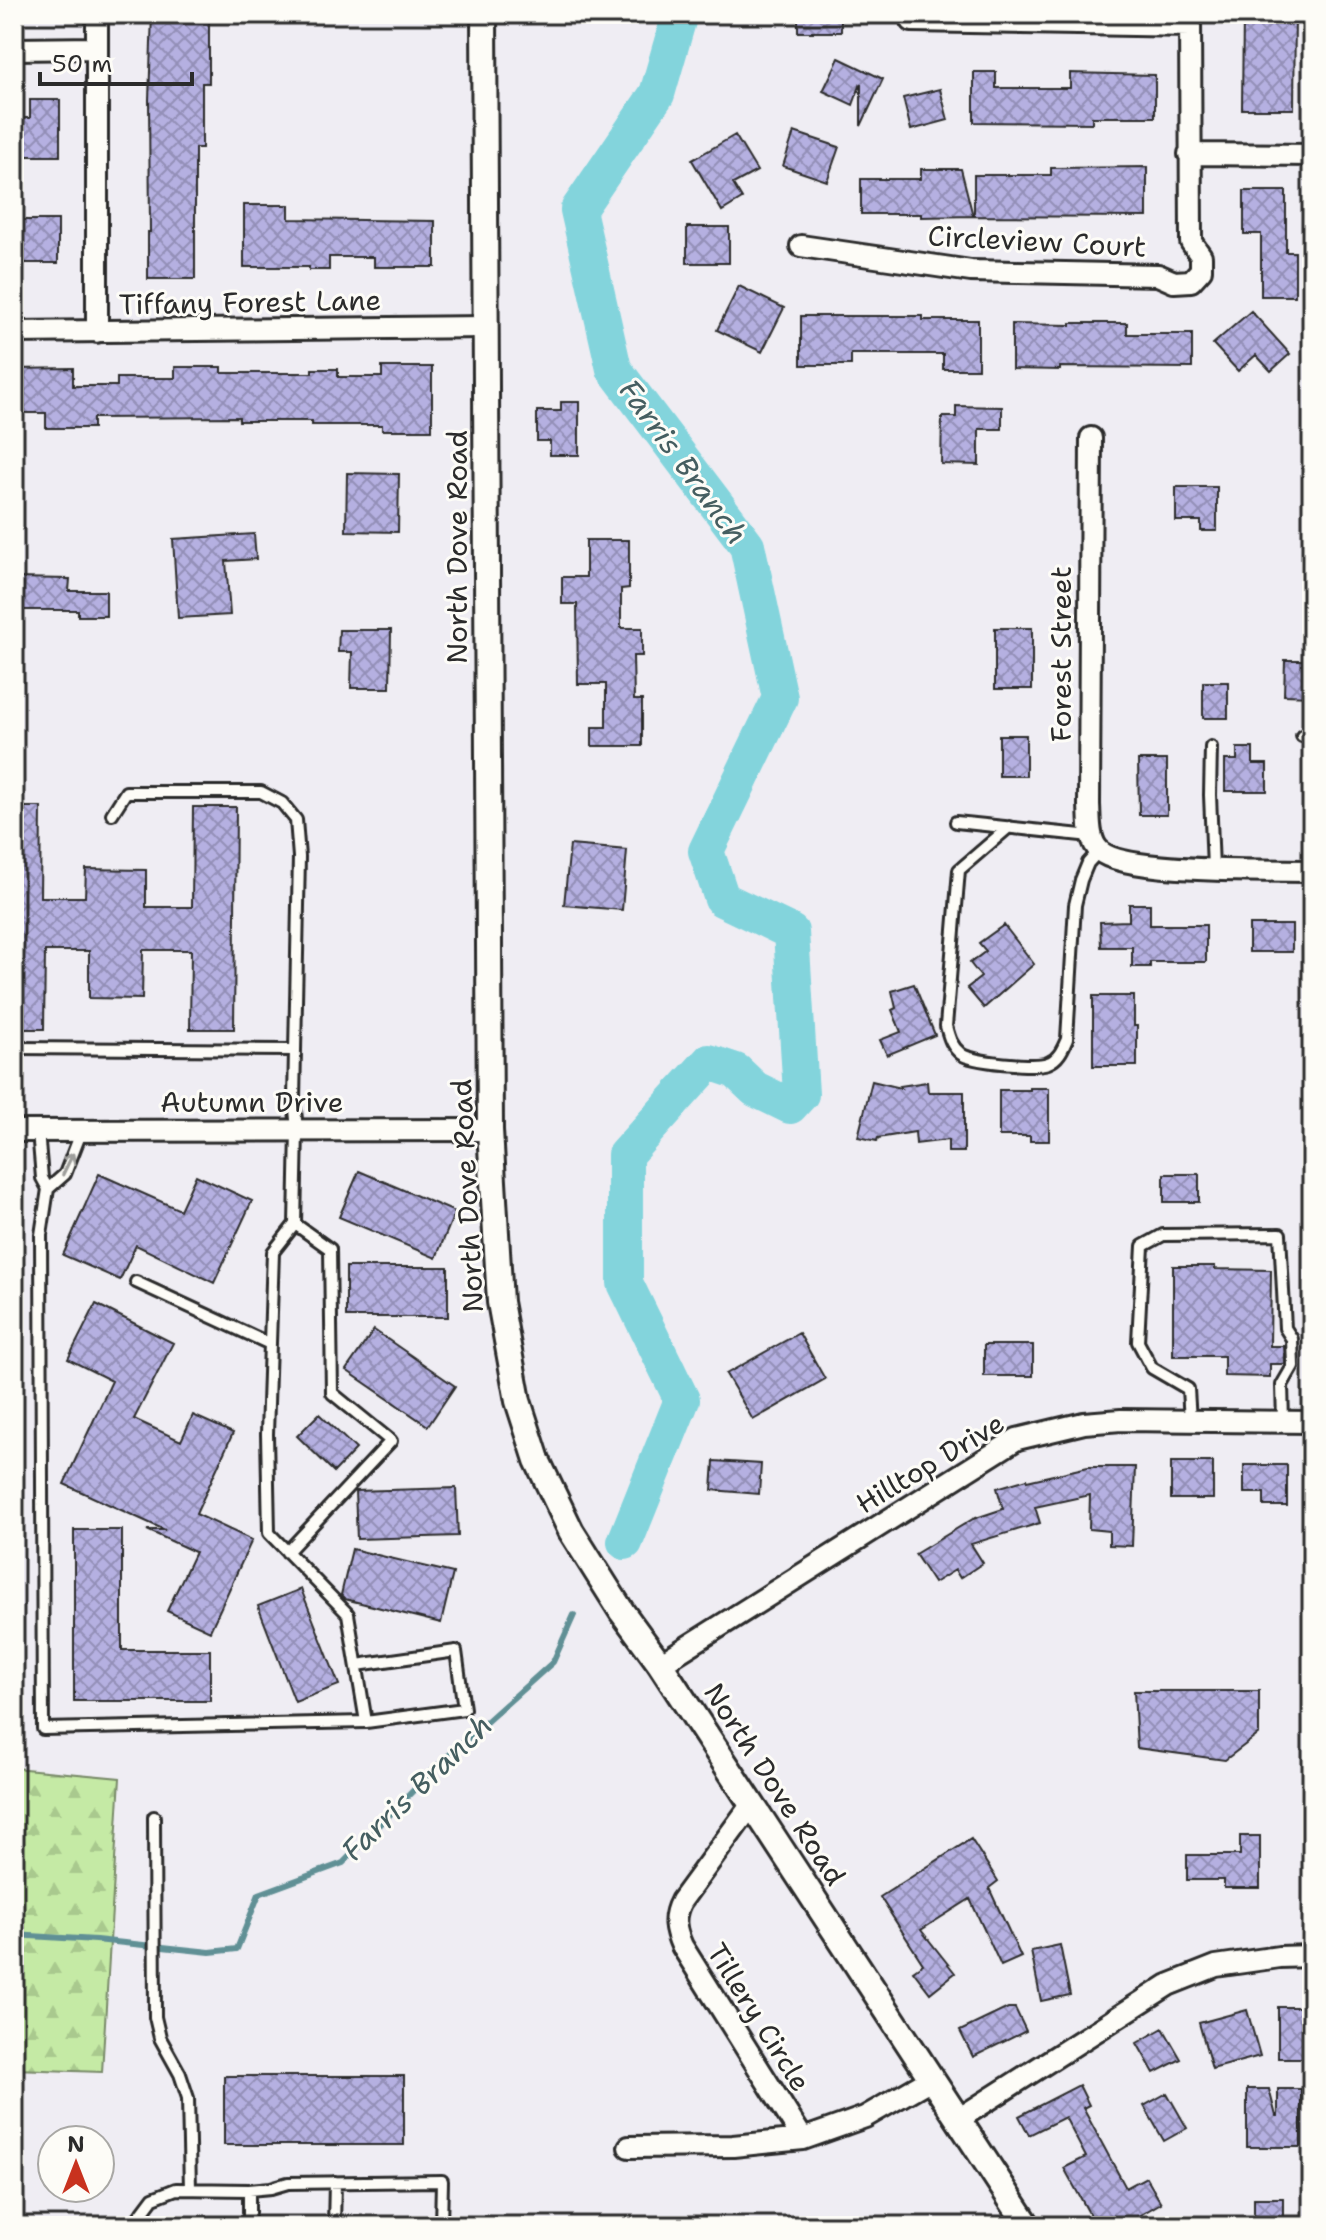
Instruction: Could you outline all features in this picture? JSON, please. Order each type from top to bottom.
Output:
[{"type":"street","points":[[97,14],[97,332]]},
{"type":"street","name":"North Dove Road","points":[[484,14],[490,1130],[500,1302],[518,1401],[537,1460],[571,1531],[1028,2226]]},
{"type":"street","points":[[912,21],[1190,20],[1189,154],[1312,155]]},
{"type":"street","points":[[14,49],[97,48]]},
{"type":"street","name":"Circleview Court","points":[[801,246],[971,271],[1158,275],[1174,282],[1191,281],[1201,270],[1201,256],[1191,242],[1189,154]]},
{"type":"street","name":"Tiffany Forest Lane","points":[[14,332],[486,327]]},
{"type":"street","name":"Forest Street","points":[[1091,438],[1089,805],[1102,849]]},
{"type":"street","points":[[1102,849],[1126,863],[1157,867],[1312,871]]},
{"type":"street","name":"Autumn Drive","points":[[14,1131],[490,1130]]},
{"type":"street","name":"Hilltop Drive","points":[[660,1664],[1017,1439],[1084,1423],[1121,1420],[1312,1422]]},
{"type":"street","name":"Tillery Circle","points":[[752,1804],[681,1901],[676,1911],[675,1927],[682,1946],[803,2139]]},
{"type":"street","points":[[957,2120],[1168,1985],[1216,1966],[1279,1957],[1312,1956]]},
{"type":"street","points":[[629,2147],[733,2146],[803,2139],[865,2117],[931,2079]]},
{"type":"lane","points":[[1211,747],[1213,868]]},
{"type":"lane","points":[[112,814],[126,792],[261,792],[282,803],[296,820],[299,857],[295,1224],[273,1252],[267,1434],[269,1533],[348,1614],[366,1722]]},
{"type":"lane","points":[[956,822],[1009,827],[1102,849]]},
{"type":"lane","points":[[1009,827],[959,870],[946,1026],[952,1045],[963,1056],[973,1059],[1014,1065],[1047,1064],[1060,1054],[1067,1039],[1075,905],[1088,863],[1102,849]]},
{"type":"lane","points":[[14,1048],[295,1050]]},
{"type":"lane","points":[[48,1189],[65,1174],[82,1130]]},
{"type":"lane","points":[[38,1131],[42,1178],[48,1189],[41,1235],[43,1729],[366,1722],[464,1709],[456,1651],[357,1665]]},
{"type":"lane","points":[[287,1552],[391,1441],[332,1393],[330,1249],[295,1224]]},
{"type":"lane","points":[[1190,1421],[1188,1389],[1152,1368],[1138,1342],[1143,1246],[1163,1235],[1280,1234],[1285,1328],[1292,1339],[1293,1366],[1282,1385],[1283,1421]]},
{"type":"lane","points":[[136,1282],[270,1344]]},
{"type":"lane","points":[[154,1817],[155,2017],[160,2038],[180,2074],[188,2098],[190,2189]]},
{"type":"lane","points":[[132,2226],[153,2198],[176,2189],[249,2190],[288,2183],[442,2181],[441,2226]]},
{"type":"lane","points":[[334,2226],[335,2182]]},
{"type":"lane","points":[[249,2190],[249,2226]]},
{"type":"green space","points":[[14,1768],[120,1778],[102,2072],[14,2069]]},
{"type":"building","points":[[152,14],[209,14],[209,83],[202,83],[202,148],[195,148],[195,279],[148,279]]},
{"type":"building","points":[[798,14],[841,14],[841,32],[798,32]]},
{"type":"building","points":[[1243,14],[1295,14],[1294,109],[1242,109]]},
{"type":"building","points":[[839,58],[883,79],[861,126],[861,83],[853,105],[823,91]]},
{"type":"building","points":[[974,72],[996,72],[996,88],[1070,88],[1070,73],[1155,75],[1155,117],[1092,117],[1092,123],[974,122]]},
{"type":"building","points":[[940,89],[948,120],[911,130],[903,98]]},
{"type":"building","points":[[30,100],[60,100],[60,156],[14,156],[14,118],[30,118]]},
{"type":"building","points":[[794,132],[839,147],[827,181],[783,166]]},
{"type":"building","points":[[735,135],[757,171],[733,184],[742,199],[722,211],[692,160]]},
{"type":"building","points":[[1147,167],[1147,217],[974,216],[974,175],[1051,175],[1051,168]]},
{"type":"building","points":[[921,169],[961,169],[973,216],[861,214],[861,179],[921,179]]},
{"type":"building","points":[[1244,191],[1286,191],[1286,252],[1295,252],[1295,296],[1261,296],[1261,234],[1244,234]]},
{"type":"building","points":[[244,205],[289,205],[289,219],[435,221],[435,267],[374,267],[374,257],[329,257],[329,270],[244,267]]},
{"type":"building","points":[[14,220],[58,220],[58,263],[14,263]]},
{"type":"building","points":[[687,227],[729,227],[729,263],[687,263]]},
{"type":"building","points":[[739,286],[784,308],[762,352],[717,330]]},
{"type":"building","points":[[1251,311],[1290,354],[1271,371],[1256,355],[1238,371],[1213,344]]},
{"type":"building","points":[[801,316],[923,316],[923,320],[978,320],[978,369],[943,369],[943,354],[851,354],[851,365],[801,365]]},
{"type":"building","points":[[1127,323],[1127,334],[1192,334],[1192,368],[1012,369],[1012,324]]},
{"type":"building","points":[[175,367],[222,367],[222,373],[312,373],[312,369],[338,369],[338,377],[382,377],[382,367],[432,367],[432,430],[382,430],[382,425],[312,425],[312,421],[239,421],[239,417],[93,418],[93,428],[46,428],[46,413],[14,413],[14,369],[73,368],[73,386],[117,386],[117,378],[175,378]]},
{"type":"building","points":[[561,402],[579,402],[579,455],[550,455],[550,441],[537,441],[537,411],[561,411]]},
{"type":"building","points":[[956,406],[1002,407],[1002,429],[979,429],[979,465],[941,464],[942,417],[956,417]]},
{"type":"building","points":[[347,473],[399,474],[398,532],[346,531]]},
{"type":"building","points":[[1176,487],[1217,487],[1217,531],[1201,531],[1201,521],[1176,521]]},
{"type":"building","points":[[254,534],[256,559],[226,561],[230,615],[178,618],[173,539]]},
{"type":"building","points":[[586,540],[629,540],[629,588],[621,589],[621,628],[642,628],[642,656],[633,656],[634,700],[642,700],[642,746],[592,746],[592,727],[606,727],[606,684],[578,684],[577,604],[562,604],[562,577],[586,577]]},
{"type":"building","points":[[14,578],[70,579],[69,591],[106,591],[106,616],[78,616],[78,610],[14,610]]},
{"type":"building","points":[[995,628],[1032,628],[1032,689],[995,689]]},
{"type":"building","points":[[339,630],[391,630],[390,688],[351,688],[352,652],[338,652]]},
{"type":"building","points":[[1285,660],[1312,660],[1312,696],[1284,695]]},
{"type":"building","points":[[1203,682],[1228,682],[1228,718],[1203,718]]},
{"type":"building","points":[[999,735],[1026,735],[1026,776],[999,776]]},
{"type":"building","points":[[1237,748],[1253,748],[1253,764],[1267,764],[1267,791],[1225,791],[1225,760],[1237,760]]},
{"type":"building","points":[[1138,760],[1167,760],[1167,815],[1139,815]]},
{"type":"building","points":[[14,807],[41,807],[40,897],[85,897],[86,869],[146,870],[146,907],[192,907],[193,807],[236,807],[234,1029],[190,1029],[191,950],[143,950],[142,999],[89,998],[89,951],[45,951],[44,1029],[14,1029]]},
{"type":"building","points":[[570,845],[627,850],[622,910],[564,905]]},
{"type":"building","points":[[1129,904],[1150,904],[1150,925],[1206,925],[1206,962],[1150,962],[1150,967],[1132,967],[1132,947],[1101,947],[1100,922],[1129,921]]},
{"type":"building","points":[[1004,925],[1034,964],[984,1008],[967,988],[981,977],[970,963],[986,951],[979,943]]},
{"type":"building","points":[[1249,925],[1292,925],[1292,952],[1249,952]]},
{"type":"building","points":[[914,984],[935,1035],[887,1055],[880,1040],[901,1032],[892,1010],[896,1008],[892,991]]},
{"type":"building","points":[[1093,996],[1134,996],[1137,1066],[1093,1066]]},
{"type":"building","points":[[872,1081],[901,1088],[927,1082],[928,1092],[964,1092],[964,1152],[948,1152],[948,1140],[916,1144],[915,1132],[878,1138],[877,1141],[858,1137]]},
{"type":"building","points":[[1049,1088],[1049,1141],[1030,1141],[1030,1136],[999,1136],[999,1090]]},
{"type":"building","points":[[359,1171],[455,1212],[436,1258],[339,1217]]},
{"type":"building","points":[[99,1174],[180,1210],[196,1175],[252,1201],[214,1283],[136,1245],[120,1280],[63,1255]]},
{"type":"building","points":[[1164,1174],[1199,1174],[1199,1202],[1164,1202]]},
{"type":"building","points":[[1173,1266],[1271,1270],[1270,1346],[1284,1346],[1285,1364],[1270,1364],[1270,1377],[1224,1376],[1224,1356],[1173,1356]]},
{"type":"building","points":[[346,1267],[448,1267],[448,1317],[346,1317]]},
{"type":"building","points":[[96,1304],[173,1343],[134,1419],[181,1441],[193,1415],[233,1433],[196,1514],[252,1540],[210,1631],[167,1611],[195,1552],[147,1530],[165,1530],[64,1484],[112,1381],[68,1359]]},
{"type":"building","points":[[374,1330],[455,1386],[428,1426],[346,1370]]},
{"type":"building","points":[[799,1333],[825,1379],[753,1420],[726,1374]]},
{"type":"building","points":[[984,1345],[1033,1345],[1033,1376],[984,1376]]},
{"type":"building","points":[[319,1414],[356,1449],[334,1472],[297,1436]]},
{"type":"building","points":[[714,1461],[761,1464],[759,1494],[712,1490]]},
{"type":"building","points":[[1171,1462],[1213,1462],[1213,1499],[1171,1499]]},
{"type":"building","points":[[1244,1465],[1287,1465],[1287,1506],[1264,1506],[1264,1493],[1244,1493]]},
{"type":"building","points":[[1088,1467],[1135,1467],[1132,1546],[1109,1545],[1109,1531],[1089,1529],[1090,1495],[1035,1507],[1040,1523],[971,1544],[983,1563],[960,1578],[955,1570],[934,1583],[915,1554],[973,1519],[1003,1509],[997,1488]]},
{"type":"building","points":[[456,1488],[458,1536],[357,1539],[355,1491]]},
{"type":"building","points":[[74,1530],[122,1530],[122,1650],[210,1650],[210,1701],[74,1701]]},
{"type":"building","points":[[352,1549],[453,1573],[441,1623],[345,1599],[341,1595]]},
{"type":"building","points":[[301,1589],[339,1685],[295,1702],[258,1606]]},
{"type":"building","points":[[1134,1691],[1259,1691],[1259,1734],[1225,1760],[1137,1748]]},
{"type":"building","points":[[1240,1836],[1260,1836],[1260,1888],[1224,1888],[1224,1880],[1187,1880],[1187,1855],[1240,1855]]},
{"type":"building","points":[[971,1839],[998,1881],[989,1888],[1021,1957],[1001,1966],[970,1899],[921,1930],[955,1973],[930,1993],[913,1971],[923,1964],[880,1897]]},
{"type":"building","points":[[1060,1945],[1070,1995],[1041,2001],[1031,1951]]},
{"type":"building","points":[[1278,2007],[1312,2007],[1312,2058],[1278,2058]]},
{"type":"building","points":[[1008,2008],[1015,2008],[1026,2031],[973,2057],[960,2031]]},
{"type":"building","points":[[1247,2010],[1260,2056],[1212,2069],[1199,2023]]},
{"type":"building","points":[[1163,2028],[1181,2059],[1154,2073],[1137,2043]]},
{"type":"building","points":[[224,2076],[404,2076],[404,2145],[224,2145]]},
{"type":"building","points":[[1079,2085],[1089,2105],[1083,2108],[1126,2188],[1146,2177],[1161,2203],[1121,2226],[1096,2226],[1064,2168],[1086,2157],[1065,2117],[1029,2135],[1019,2116]]},
{"type":"building","points":[[1247,2089],[1269,2089],[1278,2116],[1278,2089],[1301,2089],[1301,2147],[1247,2147]]},
{"type":"building","points":[[1167,2093],[1187,2128],[1164,2141],[1144,2106]]},
{"type":"building","points":[[1254,2198],[1283,2198],[1283,2225],[1254,2225]]},
{"type":"waterway","name":"Farris Branch","points":[[625,1542],[682,1400],[625,1283],[625,1155],[709,1062],[736,1071],[755,1089],[790,1106],[801,1094],[791,932],[722,899],[706,851],[780,698],[747,545],[614,369],[578,210],[657,94],[680,14]]},
{"type":"waterway","name":"Farris Branch","points":[[14,1935],[210,1952],[237,1949],[259,1894],[343,1863],[437,1766],[553,1662],[574,1615]]}]
